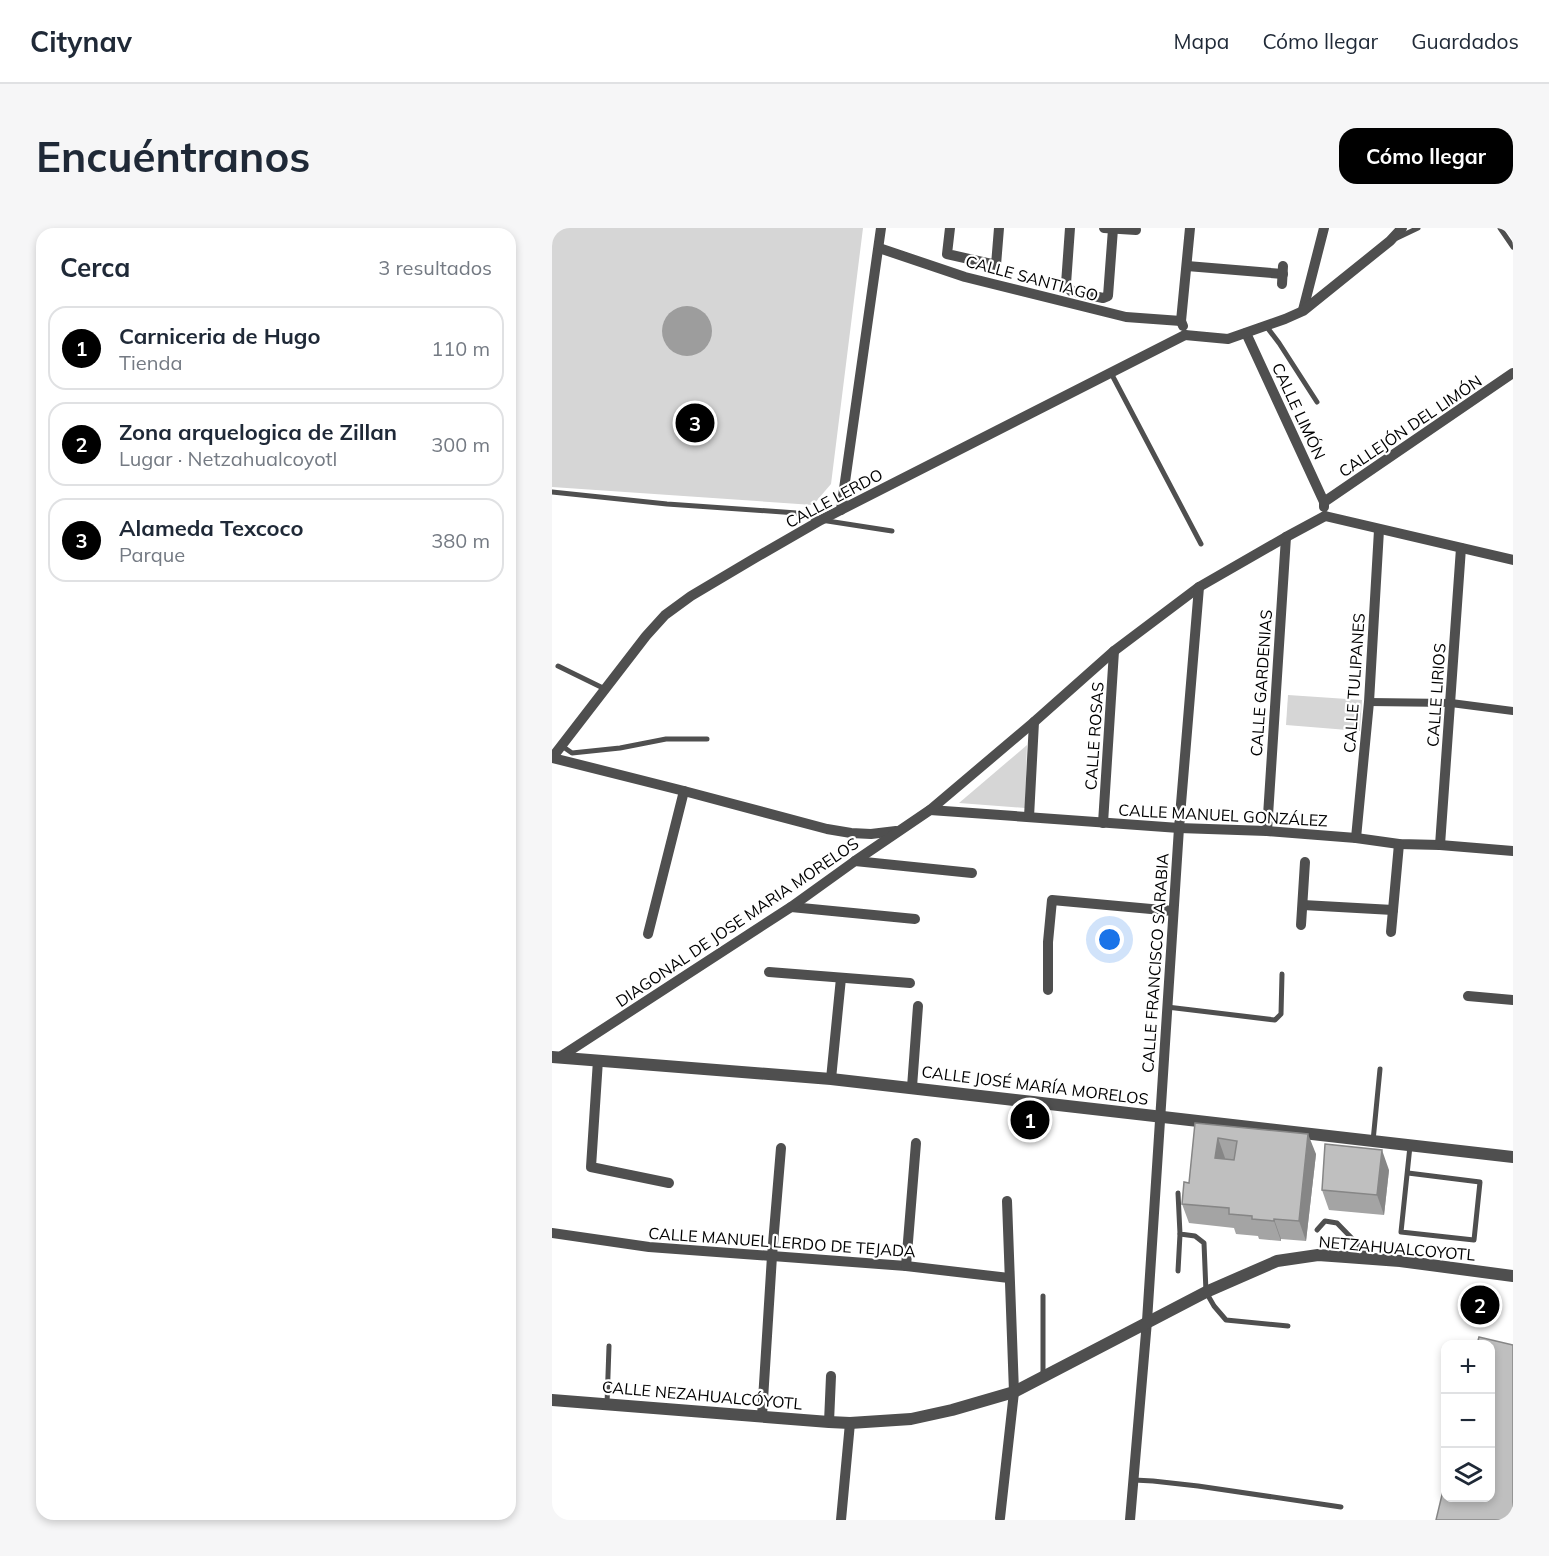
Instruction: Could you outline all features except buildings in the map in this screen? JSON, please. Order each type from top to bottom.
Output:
[{"type":"street","points":[[841,510],[881,228]]},
{"type":"street","points":[[950,228],[947,254],[996,265],[999,228]]},
{"type":"street","points":[[1070,228],[1066,284],[1071,291],[1103,298],[1108,296],[1113,229]]},
{"type":"street","points":[[1104,228],[1136,230]]},
{"type":"street","points":[[1190,228],[1181,321],[1185,335],[1228,339],[1285,319],[1303,310],[1390,241],[1402,228]]},
{"type":"street","points":[[1303,310],[1324,228]]},
{"type":"street","name":"CALLE SANTIAGO","points":[[879,248],[965,277],[1082,307],[1126,317],[1181,321]]},
{"type":"street","points":[[965,277],[968,259]]},
{"type":"street","points":[[1187,266],[1283,275]]},
{"type":"street","points":[[1082,307],[1085,294]]},
{"type":"street","name":"CALLE LIMÓN","points":[[1246,333],[1324,502]]},
{"type":"street","name":"CALLE LERDO","points":[[553,758],[627,660],[665,615],[692,596],[821,520],[1185,335]]},
{"type":"street","name":"CALLEJÓN DEL LIMÓN","points":[[1324,502],[1513,374]]},
{"type":"street","points":[[1324,502],[1325,516],[1513,560]]},
{"type":"street","name":"DIAGONAL DE JOSE MARIA MORELOS","points":[[556,1057],[791,907],[930,810],[1114,651],[1199,587],[1325,516]]},
{"type":"street","name":"CALLE TULIPANES","points":[[1356,838],[1369,702],[1379,530]]},
{"type":"street","name":"CALLE GARDENIAS","points":[[1267,831],[1286,537]]},
{"type":"street","name":"CALLE LIRIOS","points":[[1440,845],[1461,548]]},
{"type":"street","name":"CALLE FRANCISCO SARABIA","points":[[1131,1520],[1147,1321],[1179,828],[1199,587]]},
{"type":"street","name":"CALLE ROSAS","points":[[1103,822],[1114,651]]},
{"type":"street","points":[[1369,702],[1451,703],[1513,711]]},
{"type":"street","points":[[1029,817],[1034,722]]},
{"type":"street","points":[[553,758],[684,790],[827,829],[871,834],[899,831]]},
{"type":"street","points":[[648,934],[684,790]]},
{"type":"street","name":"CALLE MANUEL GONZÁLEZ","points":[[930,810],[1179,828],[1267,831],[1400,844],[1513,851]]},
{"type":"street","points":[[1392,932],[1400,844]]},
{"type":"street","points":[[855,861],[972,873]]},
{"type":"street","points":[[1300,925],[1305,862]]},
{"type":"street","points":[[1048,990],[1048,942],[1052,900],[1173,911]]},
{"type":"street","points":[[1303,905],[1393,910]]},
{"type":"street","points":[[791,907],[915,919]]},
{"type":"street","points":[[769,972],[910,983]]},
{"type":"street","points":[[831,1079],[841,978]]},
{"type":"street","points":[[1468,996],[1513,1000]]},
{"type":"street","points":[[912,1088],[918,1006]]},
{"type":"street","name":"CALLE JOSÉ MARÍA MORELOS","points":[[556,1057],[831,1079],[1513,1157]]},
{"type":"street","points":[[598,1060],[591,1167],[669,1183]]},
{"type":"street","points":[[906,1266],[916,1143]]},
{"type":"street","points":[[762,1416],[781,1148]]},
{"type":"street","points":[[1000,1518],[1014,1392],[1007,1201]]},
{"type":"street","name":"CALLE MANUEL LERDO DE TEJADA","points":[[552,1233],[649,1247],[906,1266],[1009,1278]]},
{"type":"street","name":"NETZAHUALCOYOTL","points":[[1147,1321],[1277,1261],[1318,1255],[1400,1261],[1513,1276]]},
{"type":"street","name":"CALLE NEZAHUALCÓYOTL","points":[[552,1400],[829,1422],[911,1419],[1014,1392],[1147,1321]]},
{"type":"street","points":[[829,1422],[831,1376]]},
{"type":"street","points":[[841,1520],[850,1423]]},
{"type":"lane","points":[[1390,241],[1418,228]]},
{"type":"lane","points":[[1500,228],[1513,247]]},
{"type":"lane","points":[[1266,326],[1317,402]]},
{"type":"lane","points":[[1111,373],[1201,544]]},
{"type":"lane","points":[[552,492],[667,504],[797,513],[821,520],[892,531]]},
{"type":"lane","points":[[558,666],[605,689]]},
{"type":"lane","points":[[561,747],[572,753],[620,748],[666,739],[707,739]]},
{"type":"lane","points":[[1167,1007],[1275,1020],[1281,1014],[1282,974]]},
{"type":"lane","points":[[1373,1141],[1380,1069]]},
{"type":"lane","points":[[1408,1173],[1480,1182],[1474,1240],[1401,1232],[1410,1145]]},
{"type":"lane","points":[[1178,1193],[1180,1234],[1178,1271]]},
{"type":"lane","points":[[1317,1230],[1325,1221],[1337,1223],[1371,1259]]},
{"type":"lane","points":[[1180,1234],[1195,1236],[1204,1243],[1206,1292],[1226,1320],[1288,1326]]},
{"type":"lane","points":[[1043,1296],[1043,1376]]},
{"type":"lane","points":[[607,1404],[609,1346]]},
{"type":"lane","points":[[1134,1480],[1154,1480],[1341,1507]]},
{"type":"shaded area","points":[[552,228],[863,228],[831,484],[813,505],[552,487]]},
{"type":"shaded area","points":[[682,306],[692,306],[705,313],[712,326],[712,336],[705,349],[692,356],[682,356],[673,352],[666,345],[662,336],[662,326],[666,317],[673,310]]},
{"type":"shaded area","points":[[1288,695],[1362,700],[1360,731],[1286,725]]},
{"type":"shaded area","points":[[1027,745],[1025,808],[959,803]]},
{"type":"place","name":"Alameda Texcoco","points":[[695,423]]},
{"type":"place","name":"Carniceria de Hugo","points":[[1030,1120]]},
{"type":"place","name":"Zona arquelogica de Zillan","points":[[1480,1305]]}]
